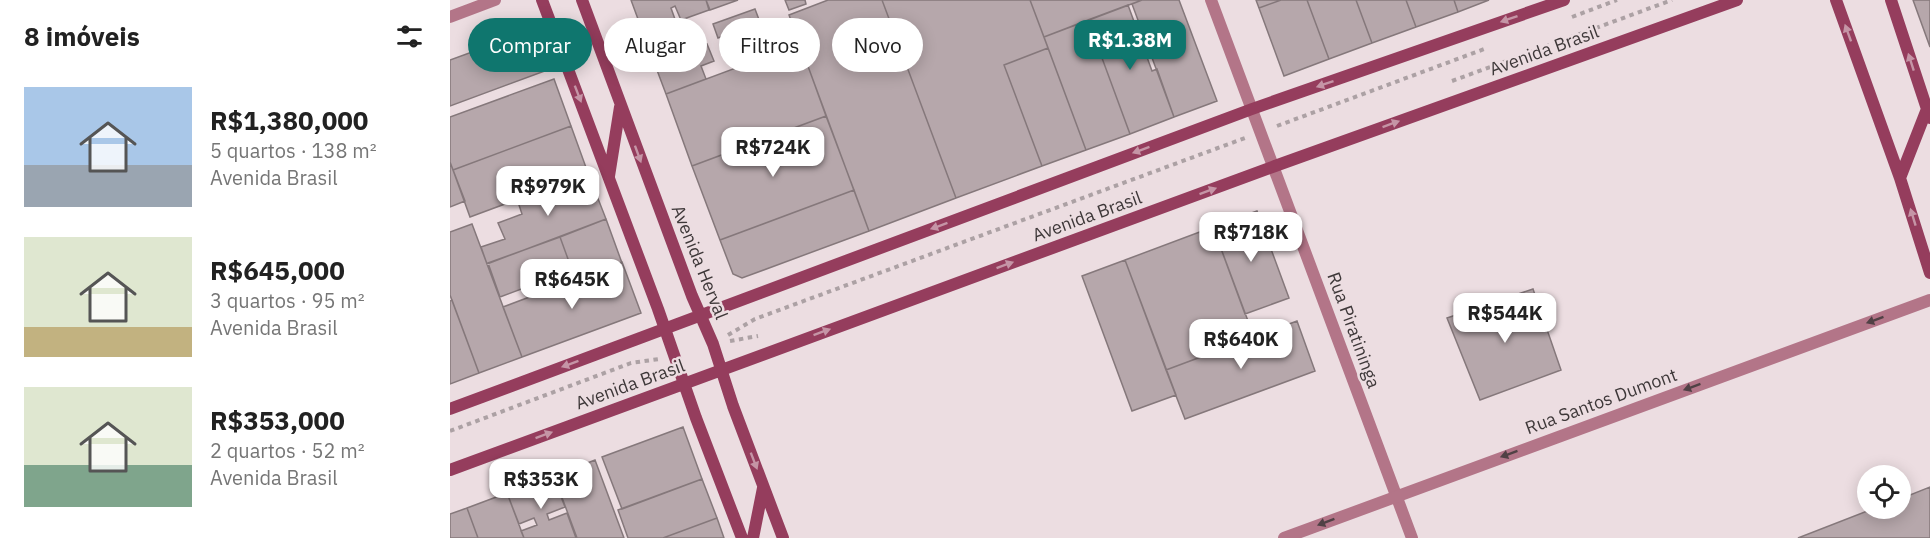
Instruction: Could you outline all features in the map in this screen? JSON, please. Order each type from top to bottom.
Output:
[{"type":"main road","points":[[542,0],[742,538]]},
{"type":"main road","name":"Avenida Herval","points":[[582,0],[692,296],[713,344],[783,538]]},
{"type":"main road","points":[[450,409],[1252,109],[1564,0]]},
{"type":"main road","name":"Avenida Brasil","points":[[450,470],[1275,166],[1737,0]]},
{"type":"main road","points":[[1836,0],[1900,178],[1930,273]]},
{"type":"main road","points":[[1891,0],[1928,114],[1900,178]]},
{"type":"main road","points":[[609,176],[620,106]]},
{"type":"main road","points":[[753,538],[763,486]]},
{"type":"street","points":[[450,17],[495,0]]},
{"type":"street","name":"Rua Piratininga","points":[[1211,0],[1275,166],[1412,538]]},
{"type":"street","name":"Rua Santos Dumont","points":[[1284,538],[1930,300]]},
{"type":"path","points":[[1561,21],[1617,0]]},
{"type":"path","points":[[713,344],[755,319],[1494,46]]},
{"type":"path","points":[[450,431],[631,363],[650,359],[675,359]]},
{"type":"building","points":[[631,0],[706,0],[709,10],[680,18],[675,6],[671,8],[675,18],[638,18]]},
{"type":"building","points":[[706,0],[738,0],[710,10]]},
{"type":"building","points":[[785,0],[805,0],[806,4],[789,10]]},
{"type":"building","points":[[828,0],[882,0],[889,18],[832,18],[832,72],[909,72],[956,198],[869,231],[810,72],[820,72],[820,18],[790,18],[789,15]]},
{"type":"building","points":[[882,0],[1030,0],[1048,48],[1004,65],[1042,166],[956,198],[909,72],[923,72],[923,18],[889,18]]},
{"type":"building","points":[[1030,0],[1142,0],[1044,37]]},
{"type":"building","points":[[1142,0],[1179,0],[1217,101],[1174,117],[1132,4]]},
{"type":"building","points":[[1256,0],[1281,0],[1259,8]]},
{"type":"building","points":[[1281,0],[1307,0],[1329,59],[1284,76],[1259,8]]},
{"type":"building","points":[[1307,0],[1356,0],[1372,43],[1329,59]]},
{"type":"building","points":[[1356,0],[1406,0],[1416,27],[1372,43]]},
{"type":"building","points":[[1406,0],[1454,0],[1458,12],[1416,27]]},
{"type":"building","points":[[1454,0],[1489,0],[1458,12]]},
{"type":"building","points":[[1913,0],[1930,0],[1930,47]]},
{"type":"building","points":[[1128,5],[1152,71],[1157,69],[1174,117],[1130,134],[1088,20]]},
{"type":"building","points":[[755,9],[758,18],[730,18]]},
{"type":"building","points":[[1088,20],[1130,134],[1086,150],[1044,37]]},
{"type":"building","points":[[719,22],[719,38],[718,38],[713,24]]},
{"type":"building","points":[[707,44],[714,61],[707,64]]},
{"type":"building","points":[[1048,48],[1086,150],[1042,166],[1004,65]]},
{"type":"building","points":[[468,53],[468,72],[542,72],[450,106],[450,60]]},
{"type":"building","points":[[658,72],[703,72],[706,79],[666,94]]},
{"type":"building","points":[[725,72],[810,72],[826,116],[692,166],[666,94]]},
{"type":"building","points":[[554,79],[571,126],[453,170],[450,162],[450,117]]},
{"type":"building","points":[[826,116],[854,190],[720,240],[692,166]]},
{"type":"building","points":[[571,126],[588,173],[470,217],[453,170]]},
{"type":"building","points":[[450,162],[465,201],[450,207]]},
{"type":"building","points":[[588,173],[606,219],[487,264],[481,247],[505,239],[498,223],[522,214],[517,199]]},
{"type":"building","points":[[854,190],[869,231],[742,278],[733,274],[720,240]]},
{"type":"building","points":[[1257,211],[1289,298],[1245,314],[1213,227]]},
{"type":"building","points":[[606,219],[622,263],[595,273],[591,263],[572,270],[560,237]]},
{"type":"building","points":[[472,224],[522,357],[479,373],[450,295],[450,232]]},
{"type":"building","points":[[1213,227],[1254,337],[1166,370],[1125,260]]},
{"type":"building","points":[[560,237],[572,270],[500,297],[488,263]]},
{"type":"building","points":[[1125,260],[1176,395],[1132,411],[1082,276]]},
{"type":"building","points":[[622,262],[641,313],[522,357],[503,307]]},
{"type":"building","points":[[1533,289],[1561,370],[1480,400],[1447,318]]},
{"type":"building","points":[[452,300],[479,373],[450,384],[450,301]]},
{"type":"building","points":[[1297,321],[1315,371],[1185,419],[1166,370]]},
{"type":"building","points":[[683,427],[702,479],[622,509],[602,457]]},
{"type":"building","points":[[595,460],[624,538],[577,538],[554,476]]},
{"type":"building","points":[[553,476],[565,507],[547,514],[549,520],[567,513],[576,538],[524,538],[521,531],[537,525],[534,518],[519,524],[507,493]]},
{"type":"building","points":[[702,479],[717,518],[663,538],[628,538],[618,510]]},
{"type":"building","points":[[1930,487],[1930,538],[1798,538],[1857,515],[1857,519],[1911,519],[1911,495]]},
{"type":"building","points":[[507,493],[524,538],[478,538],[467,508]]},
{"type":"building","points":[[467,508],[478,538],[450,538],[450,514]]},
{"type":"building","points":[[717,518],[724,538],[663,538]]}]
